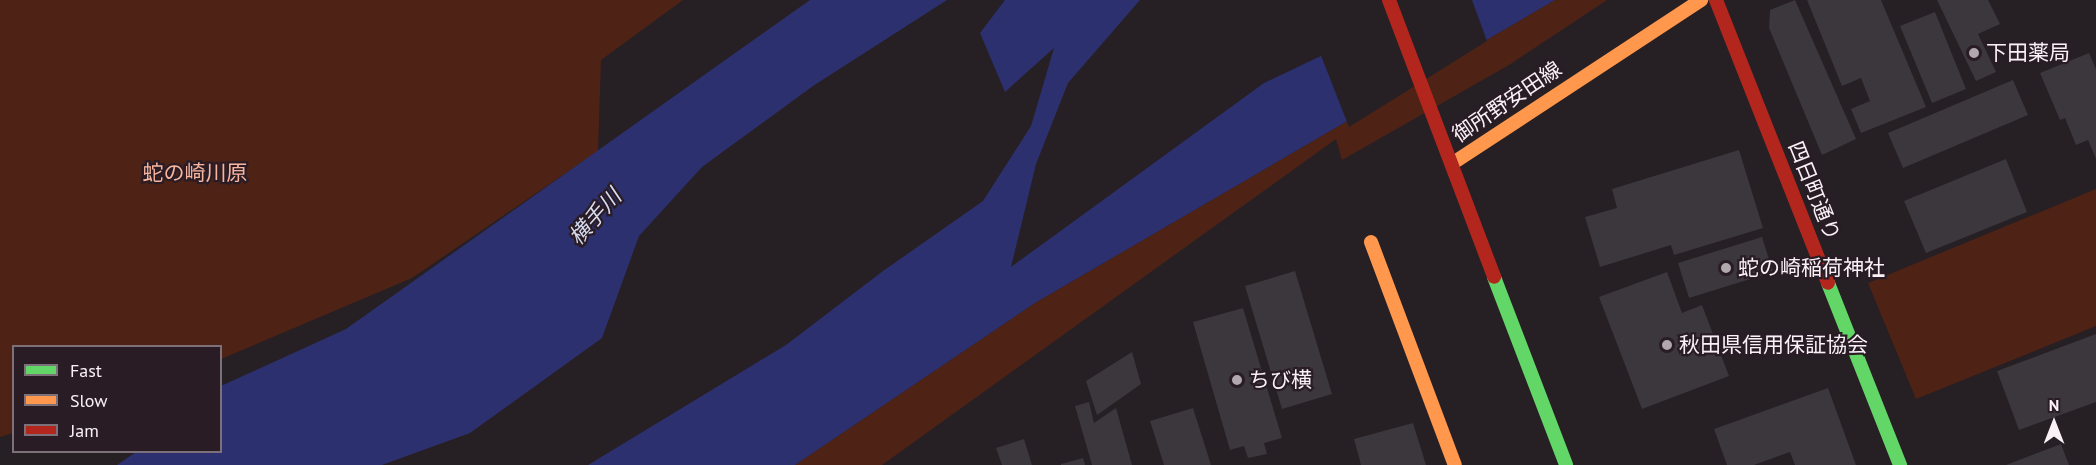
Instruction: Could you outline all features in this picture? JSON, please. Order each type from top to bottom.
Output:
[{"type":"street","name":"御所野安田線","points":[[1389,0],[1454,163],[1701,0]]},
{"type":"street","name":"四日町通り","points":[[1716,0],[1900,465]]},
{"type":"street","points":[[1454,163],[1566,465]]},
{"type":"street","points":[[1371,242],[1455,465]]},
{"type":"green space","name":"蛇の崎川原","points":[[0,0],[683,0],[601,60],[598,151],[412,278],[222,359],[222,345],[12,345],[12,433],[0,437]]},
{"type":"green space","points":[[1555,0],[1607,0],[1509,65],[1342,160],[1336,139],[882,465],[795,465],[1035,303]]},
{"type":"green space","points":[[2096,189],[2096,326],[1916,399],[1868,283]]},
{"type":"water","name":"横手川","points":[[810,0],[947,0],[813,86],[702,167],[639,236],[602,338],[470,433],[382,465],[117,465],[135,453],[222,453],[222,386],[346,329]]},
{"type":"water","points":[[1005,0],[1140,0],[1068,83],[1036,164],[1011,267],[1264,83],[1438,0],[1555,0],[1035,303],[795,465],[588,465],[786,345],[883,271],[983,201],[1031,126],[1054,48],[1005,92],[980,33]]},
{"type":"pier","points":[[1431,0],[1472,0],[1487,41],[1349,127],[1320,53]]},
{"type":"building","points":[[1795,0],[1856,139],[1822,155],[1769,28],[1770,10]]},
{"type":"building","points":[[1807,0],[1881,0],[1926,107],[1861,133],[1851,109],[1870,101],[1861,78],[1842,86]]},
{"type":"building","name":"下田薬局","points":[[1937,0],[1988,0],[2000,24],[1978,34],[1996,72],[1976,81]]},
{"type":"building","points":[[1935,12],[1966,89],[1932,103],[1900,26]]},
{"type":"building","points":[[2089,53],[2096,69],[2096,159],[2088,140],[2076,145],[2065,118],[2060,120],[2040,73]]},
{"type":"building","points":[[2013,80],[2028,115],[1903,168],[1888,133]]},
{"type":"building","points":[[1739,150],[1763,228],[1674,255],[1671,245],[1600,267],[1585,217],[1617,208],[1612,189]]},
{"type":"building","points":[[2006,159],[2027,212],[1926,253],[1904,201]]},
{"type":"building","name":"蛇の崎稲荷神社","points":[[1762,237],[1773,272],[1689,298],[1678,263]]},
{"type":"building","points":[[1295,271],[1332,394],[1282,409],[1245,286]]},
{"type":"building","name":"秋田県信用保証協会","points":[[1667,272],[1682,313],[1702,305],[1729,376],[1642,409],[1599,297]]},
{"type":"building","name":"ちび横","points":[[1243,308],[1282,438],[1264,443],[1267,454],[1248,458],[1244,446],[1230,450],[1193,322]]},
{"type":"building","points":[[2096,334],[2096,402],[2019,430],[1997,371]]},
{"type":"building","points":[[1132,352],[1141,384],[1097,415],[1086,381]]},
{"type":"building","points":[[1828,388],[1856,465],[1795,465],[1790,452],[1754,465],[1727,465],[1714,429]]},
{"type":"building","points":[[1089,402],[1094,423],[1116,408],[1132,465],[1092,465],[1075,406]]},
{"type":"building","points":[[1193,408],[1211,465],[1164,465],[1150,421]]},
{"type":"building","points":[[1413,423],[1426,465],[1361,465],[1354,439]]},
{"type":"building","points":[[1024,439],[1032,465],[1002,465],[996,448]]},
{"type":"building","points":[[2061,444],[2069,465],[2006,465]]},
{"type":"building","points":[[1083,458],[1085,465],[1061,465],[1061,464]]},
{"type":"traffic: fast","points":[[1494,277],[1566,465]]},
{"type":"traffic: fast","points":[[1828,283],[1900,465]]},
{"type":"traffic: slow","points":[[1453,163],[1701,0]]},
{"type":"traffic: slow","points":[[1371,242],[1455,465]]},
{"type":"traffic: jam","points":[[1389,0],[1494,277]]},
{"type":"traffic: jam","points":[[1716,0],[1828,283]]},
{"type":"place","name":"下田薬局","points":[[1974,53]]},
{"type":"place","name":"蛇の崎稲荷神社","points":[[1726,268]]},
{"type":"place","name":"秋田県信用保証協会","points":[[1667,345]]},
{"type":"place","name":"ちび横","points":[[1237,380]]}]
